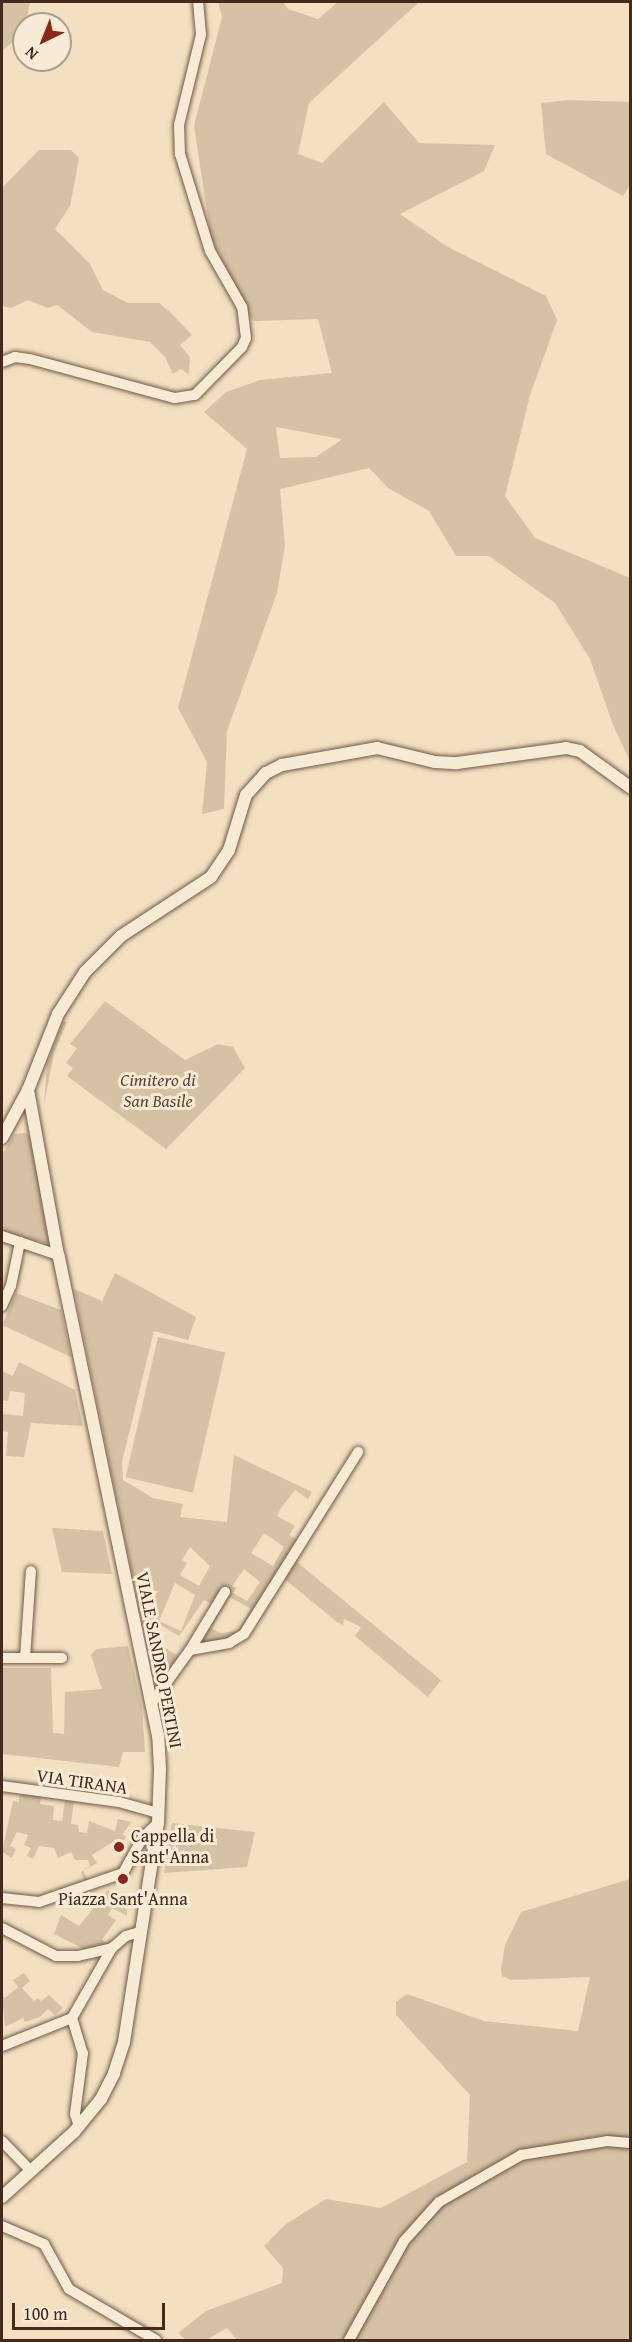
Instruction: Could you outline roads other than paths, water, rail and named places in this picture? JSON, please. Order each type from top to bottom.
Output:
[{"type":"street","points":[[2,362],[15,357],[30,359],[175,398],[195,395],[242,347],[246,338],[242,308],[210,251],[180,154],[178,125],[201,35],[198,2]]},
{"type":"street","points":[[2,1138],[28,1090],[58,1014],[85,972],[121,936],[211,877],[229,850],[249,790],[266,773],[282,765],[377,748],[435,762],[457,763],[566,748],[580,751],[630,787]]},
{"type":"street","name":"VIALE SANDRO PERTINI","points":[[2,2197],[79,2126],[101,2099],[114,2073],[124,2042],[158,1818],[159,1747],[58,1255],[28,1090]]},
{"type":"street","points":[[2,1236],[58,1255]]},
{"type":"street","points":[[2,1306],[11,1287],[20,1242]]},
{"type":"street","points":[[190,1650],[229,1643],[244,1634],[357,1452]]},
{"type":"street","points":[[25,1658],[31,1571]]},
{"type":"street","points":[[151,1704],[190,1650],[225,1592]]},
{"type":"street","points":[[2,1658],[62,1658]]},
{"type":"street","name":"VIA TIRANA","points":[[2,1786],[119,1802],[158,1818]]},
{"type":"street","points":[[2,1898],[39,1902],[123,1873],[143,1837],[158,1818]]},
{"type":"street","points":[[2,1928],[42,1948],[46,1954],[78,1956],[111,1948]]},
{"type":"street","points":[[2,2046],[72,2018],[111,1948],[126,1936],[140,1932]]},
{"type":"street","points":[[72,2018],[83,2053],[75,2114],[79,2126]]},
{"type":"street","points":[[2,2140],[31,2171]]},
{"type":"street","points":[[349,2340],[404,2241],[439,2202],[521,2155],[608,2141],[630,2143]]},
{"type":"street","points":[[2,2226],[44,2244],[69,2289],[156,2340]]},
{"type":"place","name":"Cappella di Sant'Anna","points":[[119,1847]]},
{"type":"place","name":"Piazza Sant'Anna","points":[[123,1879]]},
{"type":"park label","name":"Cimitero di San Basile","points":[[158,1091]]}]
